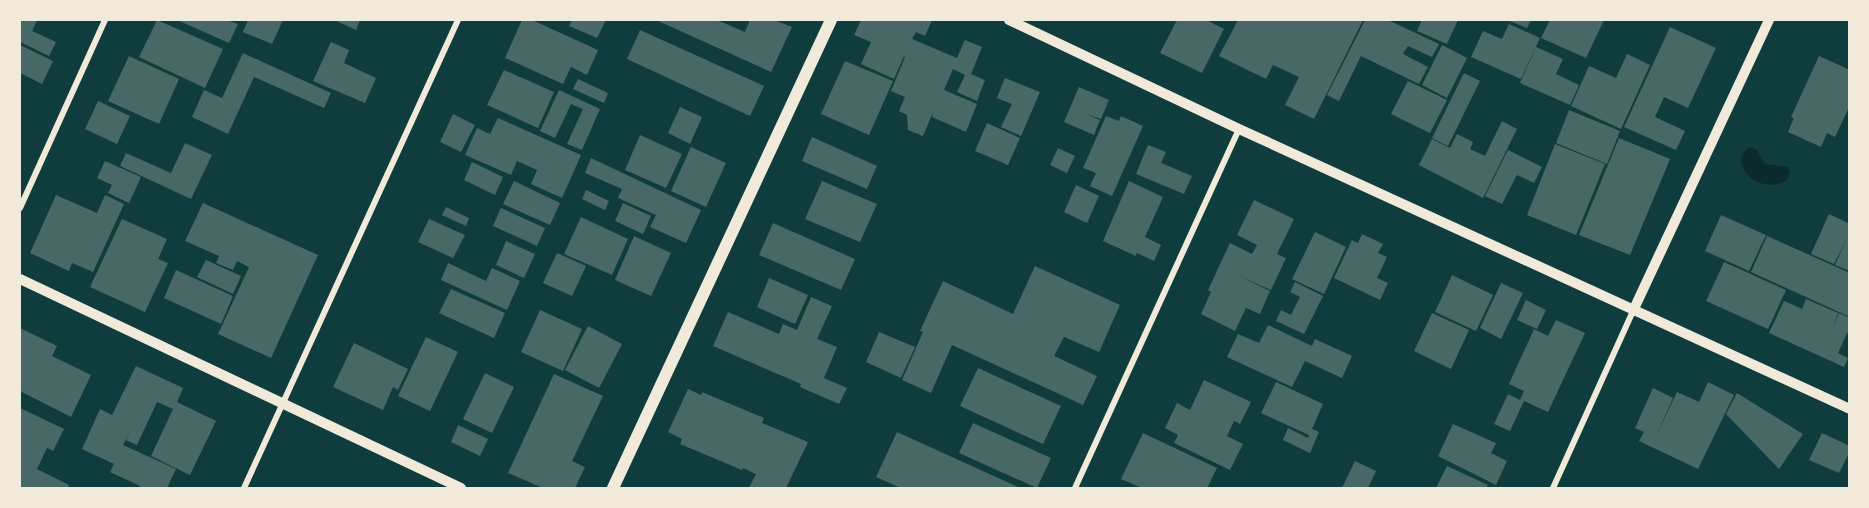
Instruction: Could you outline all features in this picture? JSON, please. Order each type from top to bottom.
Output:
[{"type":"main road","points":[[613,489],[831,20]]},
{"type":"street","points":[[20,208],[105,20]]},
{"type":"street","points":[[244,489],[458,20]]},
{"type":"street","points":[[1009,20],[1239,129],[1850,409]]},
{"type":"street","points":[[1552,489],[1767,20]]},
{"type":"street","points":[[1076,489],[1239,129]]},
{"type":"street","points":[[20,279],[461,489]]},
{"type":"water","points":[[1750,147],[1756,149],[1765,164],[1787,167],[1790,172],[1788,179],[1778,184],[1767,185],[1749,176],[1743,169],[1741,161],[1743,154]]},
{"type":"building","points":[[20,20],[37,20],[32,31],[56,42],[49,56],[20,42]]},
{"type":"building","points":[[157,20],[223,49],[205,88],[139,57]]},
{"type":"building","points":[[177,20],[227,20],[238,24],[229,43]]},
{"type":"building","points":[[248,20],[283,20],[272,44],[243,32]]},
{"type":"building","points":[[334,20],[360,20],[356,30]]},
{"type":"building","points":[[522,20],[532,20],[598,50],[587,75],[571,67],[563,84],[505,58]]},
{"type":"building","points":[[572,20],[606,20],[597,38],[569,26]]},
{"type":"building","points":[[656,20],[717,20],[745,32],[750,20],[774,20],[792,27],[771,72]]},
{"type":"building","points":[[861,20],[932,20],[925,36],[916,32],[912,39],[957,58],[965,40],[982,47],[971,74],[985,80],[977,101],[957,92],[965,75],[953,69],[944,90],[977,104],[966,132],[932,117],[934,110],[923,136],[908,130],[907,115],[899,111],[905,97],[891,91],[905,57],[894,79],[861,64],[871,42],[854,35]]},
{"type":"building","points":[[1177,20],[1206,20],[1224,29],[1202,73],[1160,53]]},
{"type":"building","points":[[1238,20],[1363,20],[1314,119],[1285,105],[1299,77],[1273,65],[1266,79],[1219,56]]},
{"type":"building","points":[[1365,20],[1388,20],[1439,44],[1432,57],[1408,46],[1403,54],[1428,67],[1419,84],[1361,56],[1339,101],[1327,95]]},
{"type":"building","points":[[1422,20],[1458,20],[1447,44],[1417,31]]},
{"type":"building","points":[[1507,20],[1531,20],[1527,28]]},
{"type":"building","points":[[1550,20],[1604,20],[1586,58],[1541,38]]},
{"type":"building","points":[[1509,24],[1540,38],[1521,79],[1471,57],[1483,31],[1502,39]]},
{"type":"building","points":[[1670,27],[1716,48],[1688,108],[1664,97],[1655,117],[1685,131],[1676,150],[1624,127]]},
{"type":"building","points":[[640,30],[764,86],[750,116],[627,59]]},
{"type":"building","points":[[331,42],[349,50],[344,63],[376,78],[365,103],[313,81]]},
{"type":"building","points":[[20,45],[53,61],[42,84],[20,73]]},
{"type":"building","points":[[1442,45],[1467,58],[1447,98],[1422,85]]},
{"type":"building","points":[[1536,47],[1563,59],[1556,74],[1579,85],[1570,105],[1520,83]]},
{"type":"building","points":[[243,53],[331,93],[324,108],[254,77],[228,134],[192,117],[204,90],[222,98]]},
{"type":"building","points":[[1627,54],[1650,65],[1621,129],[1571,106],[1589,66],[1616,78]]},
{"type":"building","points":[[129,56],[179,79],[159,124],[108,101]]},
{"type":"building","points":[[1819,56],[1850,70],[1850,105],[1835,137],[1827,133],[1821,147],[1788,132],[1794,118],[1791,117]]},
{"type":"building","points":[[845,61],[893,81],[869,135],[821,114]]},
{"type":"building","points":[[504,70],[554,92],[538,128],[487,105]]},
{"type":"building","points":[[1464,73],[1480,81],[1448,146],[1432,138]]},
{"type":"building","points":[[1005,78],[1040,92],[1021,136],[1001,127],[1012,104],[997,98]]},
{"type":"building","points":[[578,79],[608,93],[604,103],[573,89]]},
{"type":"building","points":[[1408,81],[1447,100],[1430,133],[1391,114]]},
{"type":"building","points":[[1079,87],[1109,100],[1101,119],[1086,114],[1100,120],[1094,135],[1064,122]]},
{"type":"building","points":[[559,90],[600,109],[582,150],[567,144],[583,109],[571,104],[555,138],[540,131]]},
{"type":"building","points":[[98,101],[130,116],[117,144],[85,129]]},
{"type":"building","points":[[680,107],[702,117],[690,144],[668,133]]},
{"type":"building","points":[[1569,110],[1620,131],[1607,164],[1556,143]]},
{"type":"building","points":[[453,114],[475,125],[461,152],[440,142]]},
{"type":"building","points":[[1106,116],[1119,121],[1121,116],[1143,126],[1112,196],[1090,186],[1096,173],[1083,168]]},
{"type":"building","points":[[498,118],[581,155],[562,198],[531,184],[537,170],[517,161],[511,175],[465,155],[477,128],[490,134]]},
{"type":"building","points":[[1502,121],[1517,129],[1483,198],[1419,165],[1432,139],[1450,148],[1457,134],[1473,142],[1470,149],[1485,156]]},
{"type":"building","points":[[987,123],[1020,138],[1008,165],[975,151]]},
{"type":"building","points":[[640,135],[682,154],[666,188],[625,170]]},
{"type":"building","points":[[812,137],[877,166],[867,189],[802,161]]},
{"type":"building","points":[[1619,138],[1670,159],[1630,255],[1579,235]]},
{"type":"building","points":[[185,143],[212,155],[191,199],[120,166],[126,153],[171,173]]},
{"type":"building","points":[[1555,144],[1605,164],[1576,235],[1527,215]]},
{"type":"building","points":[[1148,145],[1166,152],[1161,163],[1192,176],[1184,194],[1136,174]]},
{"type":"building","points":[[691,147],[726,163],[706,207],[671,191]]},
{"type":"building","points":[[1058,148],[1075,156],[1067,173],[1050,165]]},
{"type":"building","points":[[1508,150],[1542,167],[1534,183],[1517,175],[1502,204],[1485,196]]},
{"type":"building","points":[[591,158],[701,210],[686,243],[650,227],[656,215],[618,198],[622,189],[585,173]]},
{"type":"building","points":[[105,161],[141,177],[129,203],[108,193],[112,185],[97,178]]},
{"type":"building","points":[[472,162],[503,177],[495,195],[464,180]]},
{"type":"building","points":[[514,181],[560,203],[550,225],[503,204]]},
{"type":"building","points":[[822,181],[877,204],[860,242],[805,219]]},
{"type":"building","points":[[1129,181],[1163,197],[1145,237],[1161,245],[1154,261],[1137,253],[1136,256],[1103,241]]},
{"type":"building","points":[[1076,185],[1099,196],[1087,223],[1064,212]]},
{"type":"building","points":[[586,190],[609,201],[605,210],[582,199]]},
{"type":"building","points":[[56,195],[97,213],[105,195],[124,204],[93,272],[72,263],[69,271],[30,253]]},
{"type":"building","points":[[1254,200],[1294,219],[1277,254],[1286,258],[1271,290],[1241,277],[1270,291],[1260,314],[1246,308],[1235,331],[1201,314],[1211,292],[1208,290],[1230,243],[1252,254],[1257,245],[1237,235]]},
{"type":"building","points":[[203,203],[318,255],[271,358],[218,334],[249,267],[237,261],[233,270],[216,263],[219,256],[185,241]]},
{"type":"building","points":[[623,203],[651,216],[643,234],[615,221]]},
{"type":"building","points":[[446,207],[469,218],[466,226],[442,215]]},
{"type":"building","points":[[501,208],[545,228],[537,246],[493,226]]},
{"type":"building","points":[[1829,214],[1850,224],[1850,271],[1835,265],[1847,238],[1834,264],[1811,254]]},
{"type":"building","points":[[1721,215],[1766,235],[1749,271],[1705,251]]},
{"type":"building","points":[[581,217],[628,239],[612,275],[564,254]]},
{"type":"building","points":[[122,219],[167,239],[158,259],[168,263],[145,312],[90,287]]},
{"type":"building","points":[[429,219],[465,235],[453,258],[418,242]]},
{"type":"building","points":[[773,223],[855,259],[841,290],[759,255]]},
{"type":"building","points":[[1315,232],[1346,247],[1324,294],[1292,279]]},
{"type":"building","points":[[1362,234],[1383,244],[1378,253],[1387,257],[1377,278],[1388,283],[1380,300],[1334,278],[1352,240],[1358,243]]},
{"type":"building","points":[[634,236],[671,253],[651,296],[615,280]]},
{"type":"building","points":[[1767,236],[1850,273],[1850,317],[1751,272]]},
{"type":"building","points":[[506,241],[535,254],[524,278],[496,265]]},
{"type":"building","points":[[557,253],[586,266],[572,296],[543,283]]},
{"type":"building","points":[[206,260],[241,276],[233,294],[197,277]]},
{"type":"building","points":[[1724,262],[1786,290],[1768,329],[1706,301]]},
{"type":"building","points":[[448,263],[486,281],[492,268],[520,281],[507,310],[441,280]]},
{"type":"building","points":[[1035,266],[1120,305],[1099,352],[1064,337],[1054,356],[1097,376],[1083,405],[952,345],[931,393],[902,380],[923,332],[920,331],[943,281],[1013,314]]},
{"type":"building","points":[[176,270],[233,296],[221,324],[164,298]]},
{"type":"building","points":[[1452,275],[1493,295],[1476,331],[1435,312]]},
{"type":"building","points":[[769,278],[808,295],[795,324],[757,307]]},
{"type":"building","points":[[1295,282],[1323,296],[1304,334],[1276,321],[1281,310],[1291,315],[1300,297],[1290,292]]},
{"type":"building","points":[[1501,283],[1523,293],[1501,339],[1480,328]]},
{"type":"building","points":[[451,289],[505,313],[494,338],[439,313]]},
{"type":"building","points":[[811,297],[832,306],[817,339],[837,347],[824,378],[847,388],[839,404],[800,387],[801,384],[713,346],[728,312],[779,334],[783,324],[797,330]]},
{"type":"building","points":[[1806,299],[1838,313],[1833,327],[1839,313],[1850,318],[1850,334],[1847,333],[1838,353],[1848,358],[1844,367],[1769,333],[1784,301],[1802,309]]},
{"type":"building","points":[[1526,300],[1546,310],[1537,329],[1517,320]]},
{"type":"building","points":[[540,310],[582,329],[563,371],[521,352]]},
{"type":"building","points":[[1432,313],[1469,330],[1451,369],[1414,351]]},
{"type":"building","points":[[1556,320],[1585,333],[1548,412],[1524,401],[1510,431],[1494,424],[1508,394],[1520,400],[1524,391],[1509,384],[1534,329],[1548,336]]},
{"type":"building","points":[[1268,325],[1312,346],[1315,339],[1352,356],[1342,378],[1305,361],[1292,387],[1227,357],[1238,334],[1259,343]]},
{"type":"building","points":[[588,326],[622,344],[599,388],[565,370]]},
{"type":"building","points":[[20,328],[57,346],[52,356],[91,375],[71,417],[20,391]]},
{"type":"building","points":[[879,332],[915,347],[901,378],[866,362]]},
{"type":"building","points":[[426,337],[458,352],[430,411],[398,396]]},
{"type":"building","points":[[354,343],[408,369],[398,390],[393,387],[383,410],[333,387]]},
{"type":"building","points":[[136,366],[183,388],[177,402],[216,421],[190,475],[151,456],[173,409],[157,402],[137,445],[126,440],[132,427],[123,445],[176,469],[167,488],[139,488],[140,486],[110,472],[114,464],[82,449],[100,409],[112,415]]},
{"type":"building","points":[[978,368],[1061,406],[1043,444],[960,406]]},
{"type":"building","points":[[485,373],[514,387],[492,433],[463,419]]},
{"type":"building","points":[[554,374],[603,396],[572,461],[585,467],[575,488],[543,488],[508,473]]},
{"type":"building","points":[[1204,380],[1251,402],[1240,424],[1234,421],[1227,436],[1243,444],[1230,470],[1174,443],[1178,435],[1165,428],[1177,403],[1190,410]]},
{"type":"building","points":[[1276,382],[1323,404],[1312,429],[1319,432],[1310,453],[1283,440],[1288,428],[1308,438],[1309,435],[1261,413]]},
{"type":"building","points":[[1708,382],[1734,395],[1698,469],[1639,441],[1644,432],[1635,428],[1653,388],[1673,398],[1655,438],[1677,392],[1699,402]]},
{"type":"building","points":[[688,389],[701,395],[702,392],[764,418],[762,423],[808,442],[786,488],[749,488],[756,474],[680,444],[682,439],[668,432]]},
{"type":"building","points":[[1737,393],[1803,434],[1779,469],[1726,414]]},
{"type":"building","points":[[20,408],[64,429],[53,451],[47,448],[37,469],[69,485],[68,488],[20,488]]},
{"type":"building","points":[[973,423],[1051,458],[1037,488],[959,453]]},
{"type":"building","points":[[1453,424],[1496,443],[1491,453],[1507,461],[1496,485],[1438,456]]},
{"type":"building","points":[[458,425],[488,439],[480,456],[451,442]]},
{"type":"building","points":[[897,432],[1020,488],[901,488],[876,477]]},
{"type":"building","points":[[1143,433],[1217,468],[1207,488],[1142,488],[1121,479]]},
{"type":"building","points":[[1822,433],[1850,446],[1850,451],[1839,473],[1809,460]]},
{"type":"building","points":[[1355,461],[1376,471],[1368,488],[1342,488]]},
{"type":"building","points":[[1447,466],[1488,485],[1486,488],[1436,488]]}]
